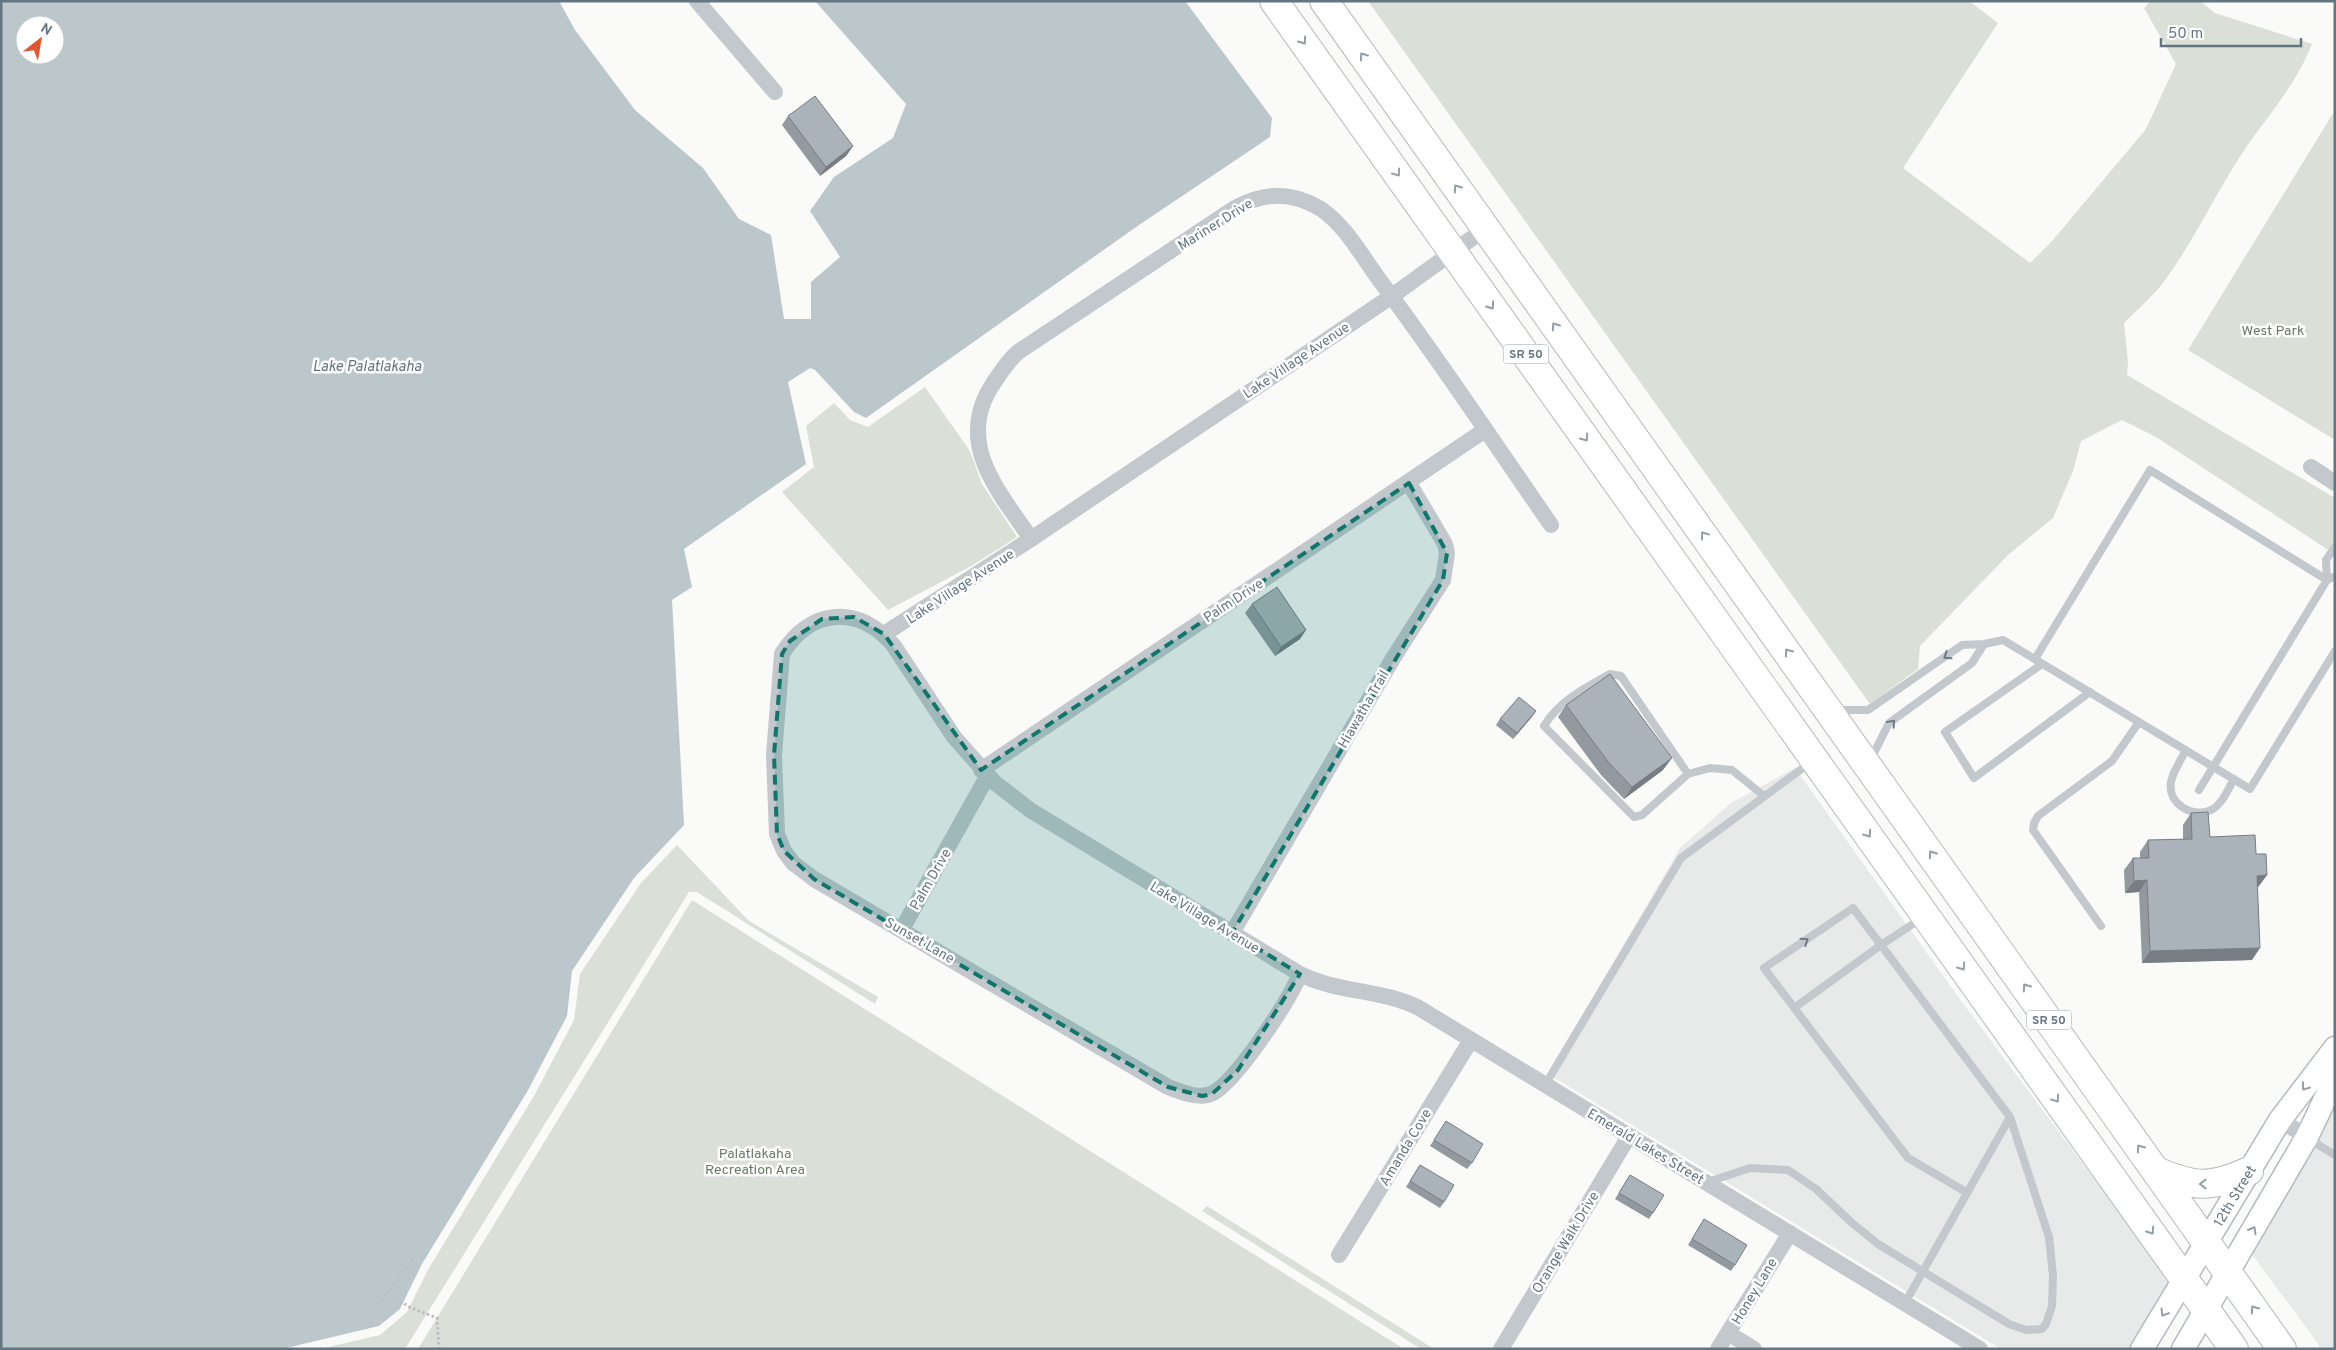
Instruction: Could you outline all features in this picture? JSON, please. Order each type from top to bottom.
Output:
[{"type":"highway","name":"SR 50","points":[[1274,1],[2234,1349]]},
{"type":"highway","name":"SR 50","points":[[1324,1],[2282,1349]]},
{"type":"highway","points":[[2156,1171],[2181,1182],[2205,1185],[2226,1181],[2250,1171]]},
{"type":"main road","name":"12th Street","points":[[2142,1349],[2280,1120],[2335,1048]]},
{"type":"main road","points":[[2183,1349],[2307,1137],[2335,1078]]},
{"type":"street","points":[[697,1],[775,92]]},
{"type":"street","name":"Mariner Drive","points":[[1031,539],[990,477],[976,436],[977,420],[984,399],[997,376],[1018,352],[1235,208],[1253,199],[1272,195],[1288,195],[1322,210],[1339,225],[1392,296],[1551,525]]},
{"type":"street","name":"Lake Village Avenue","points":[[1300,974],[1030,810],[984,774],[954,737],[884,634],[1031,539],[1392,296],[1486,228]]},
{"type":"street","name":"Palm Drive","points":[[902,929],[984,774],[1485,430]]},
{"type":"street","points":[[2311,467],[2335,483]]},
{"type":"street","name":"Hiawatha Trail","points":[[1232,933],[1392,660],[1443,580],[1447,561],[1445,544],[1409,483]]},
{"type":"street","name":"Sunset Lane","points":[[884,634],[871,624],[854,617],[834,616],[822,619],[800,633],[790,641],[782,654],[774,755],[777,834],[784,851],[793,863],[814,879],[1168,1087],[1182,1092],[1202,1096],[1212,1094],[1226,1084],[1238,1070],[1281,1008],[1300,974]]},
{"type":"street","name":"Emerald Lakes Street","points":[[1300,974],[1338,988],[1391,996],[1405,1001],[1980,1349]]},
{"type":"street","name":"Amanda Cove","points":[[1339,1255],[1471,1040]]},
{"type":"street","points":[[2280,1120],[2307,1137]]},
{"type":"street","name":"Orange Walk Drive","points":[[1502,1349],[1629,1136]]},
{"type":"street","name":"Honey Lane","points":[[1718,1349],[1790,1233]]},
{"type":"street","points":[[1728,1333],[1754,1349]]},
{"type":"lane","points":[[2090,692],[1974,778],[1945,732],[2039,662],[2150,470],[2331,578]]},
{"type":"lane","points":[[2199,790],[2331,578],[2326,560],[2335,547]]},
{"type":"lane","points":[[1829,709],[1868,710],[1962,646],[2003,640],[2250,789],[2335,651]]},
{"type":"lane","points":[[1868,765],[1890,723],[1972,662],[1984,644]]},
{"type":"lane","points":[[1688,774],[1621,676],[1610,674],[1580,691],[1552,714],[1544,726],[1634,817],[1642,815],[1688,774],[1710,768],[1732,770],[1764,796]]},
{"type":"lane","points":[[2101,926],[2033,830],[2034,823],[2043,810],[2112,761],[2139,722]]},
{"type":"lane","points":[[2186,750],[2171,782],[2174,799],[2182,808],[2191,812],[2201,813],[2212,810],[2219,803],[2234,779]]},
{"type":"lane","points":[[1545,1085],[1681,858],[1815,760]]},
{"type":"lane","points":[[1706,1182],[1750,1168],[1788,1170],[1816,1189],[1878,1244],[2009,1324],[2026,1330],[2037,1331],[2046,1324],[2052,1306],[2049,1237],[2010,1117],[1853,908],[1764,968],[1908,1158],[1966,1192]]},
{"type":"lane","points":[[1794,1008],[1881,945],[1926,916]]},
{"type":"lane","points":[[1906,1303],[1966,1192],[2010,1117]]},
{"type":"lane","points":[[2307,1137],[2335,1155]]},
{"type":"path","points":[[378,1305],[414,1259]]},
{"type":"path","points":[[388,1292],[409,1307],[437,1318],[439,1349]]},
{"type":"highlighted area","points":[[1409,483],[1447,553],[1443,580],[1232,933],[1300,974],[1238,1070],[1212,1094],[1202,1096],[1168,1087],[814,879],[784,851],[777,834],[774,755],[782,654],[790,641],[822,619],[854,617],[884,634],[981,770]]},
{"type":"shaded area","points":[[1795,768],[1959,998],[2171,1282],[2131,1349],[2001,1349],[1548,1074],[1680,848],[1731,803]]},
{"type":"shaded area","points":[[2335,1100],[2335,1349],[2322,1349],[2251,1253]]},
{"type":"green space","points":[[1368,1],[1969,1],[1998,23],[1903,168],[2030,263],[2053,240],[2146,129],[2176,64],[2144,8],[2151,1],[2200,1],[2215,13],[2312,44],[2292,83],[2237,161],[2172,271],[2159,288],[2124,323],[2128,362],[2127,375],[2335,498],[2335,548],[2333,553],[2156,437],[2122,420],[2081,441],[2073,471],[2053,518],[2008,555],[1920,646],[1918,669],[1870,704]]},
{"type":"green space","name":"West Park","points":[[2335,110],[2335,440],[2188,350]]},
{"type":"green space","points":[[925,387],[970,451],[982,484],[1017,537],[973,565],[888,610],[782,492],[814,467],[806,426],[834,403],[850,420],[868,427]]},
{"type":"green space","points":[[677,845],[749,921],[878,997],[875,1004],[697,892],[689,892],[405,1349],[320,1349],[380,1335],[407,1312],[429,1268],[534,1096],[574,1020],[580,974],[641,883]]},
{"type":"green space","name":"Palatlakaha Recreation Area","points":[[692,900],[1404,1349],[418,1349]]},
{"type":"green space","points":[[1207,1206],[1434,1349],[1421,1349],[1202,1211]]},
{"type":"water","name":"Lake Palatlakaha","points":[[1,1],[559,1],[575,30],[635,110],[703,168],[739,219],[771,235],[784,319],[811,319],[811,282],[840,257],[810,211],[834,177],[893,138],[906,104],[815,1],[1185,1],[1272,118],[1270,137],[1139,225],[866,418],[854,412],[815,370],[810,368],[788,382],[806,464],[684,549],[692,587],[672,600],[684,825],[634,878],[572,971],[567,1016],[527,1092],[422,1264],[400,1309],[379,1326],[282,1349],[1,1349]]},
{"type":"building","points":[[815,96],[853,146],[826,167],[788,116]]},
{"type":"building","points":[[1277,587],[1306,630],[1281,647],[1252,604]]},
{"type":"building","points":[[1610,674],[1672,758],[1632,787],[1609,763],[1566,705]]},
{"type":"building","points":[[1519,697],[1536,711],[1517,733],[1500,719]]},
{"type":"building","points":[[2208,812],[2210,837],[2255,835],[2256,854],[2266,854],[2267,875],[2257,876],[2260,948],[2150,951],[2147,880],[2134,881],[2133,858],[2149,858],[2148,840],[2192,839],[2191,813]]},
{"type":"building","points":[[1446,1121],[1483,1144],[1472,1163],[1434,1140]]},
{"type":"building","points":[[1420,1165],[1454,1185],[1444,1202],[1410,1181]]},
{"type":"building","points":[[1630,1175],[1664,1195],[1653,1213],[1619,1193]]},
{"type":"building","points":[[1704,1219],[1747,1245],[1735,1265],[1692,1239]]}]
